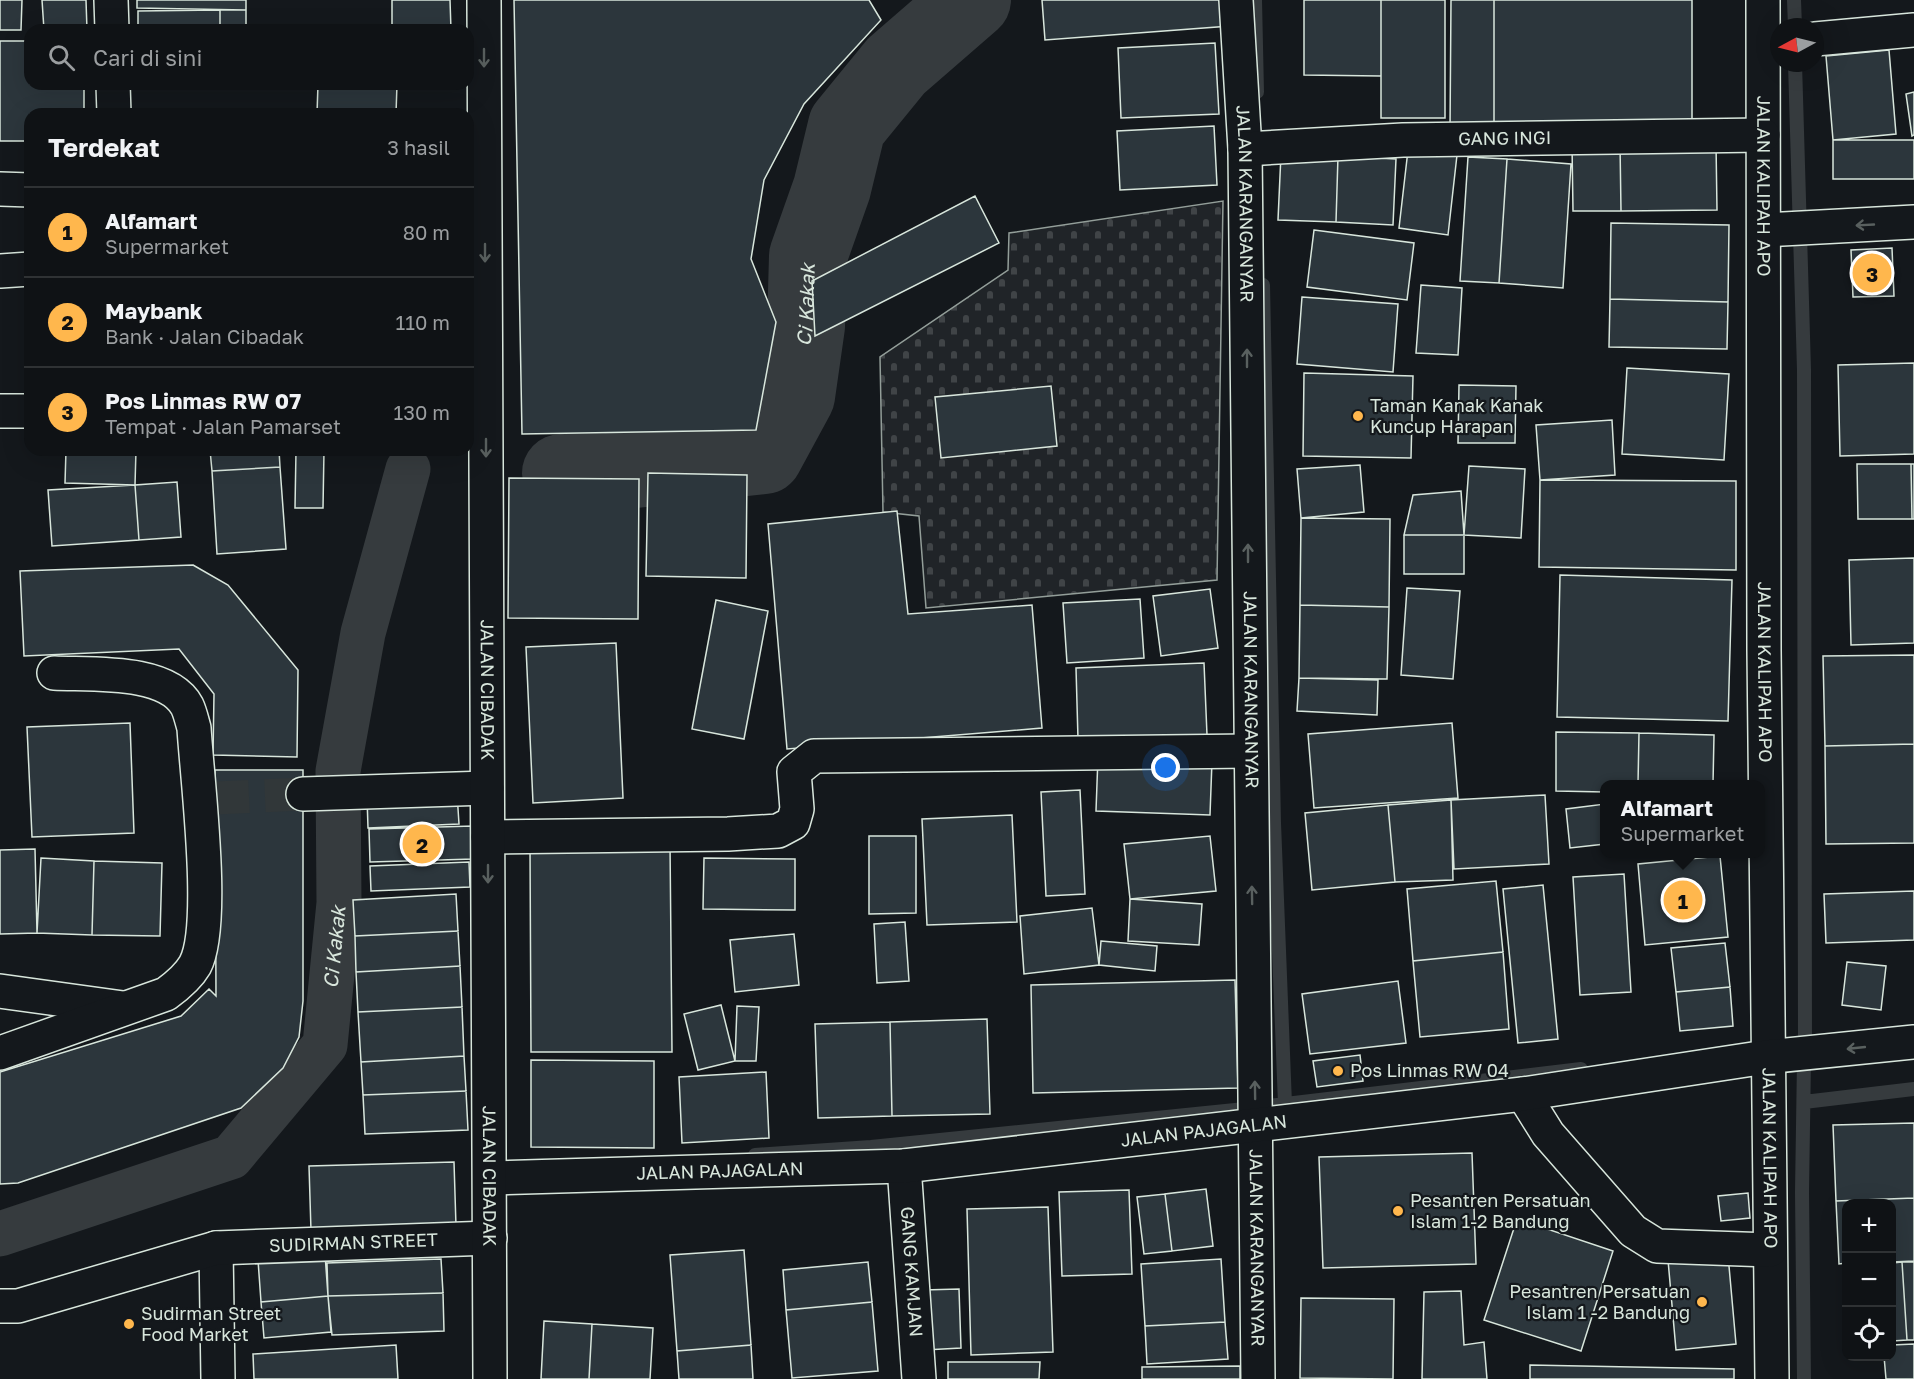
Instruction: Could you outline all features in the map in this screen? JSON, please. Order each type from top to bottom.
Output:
[{"type":"street","points":[[111,0],[112,24]]},
{"type":"street","name":"JALAN CIBADAK","points":[[484,0],[476,170],[488,837],[489,1379]]},
{"type":"street","name":"JALAN KARANGANYAR","points":[[1236,0],[1245,149],[1258,1379]]},
{"type":"street","name":"JALAN KALIPAH APO","points":[[1763,0],[1770,32]]},
{"type":"street","points":[[1824,39],[1914,30]]},
{"type":"street","name":"JALAN KALIPAH APO","points":[[1765,780],[1764,650],[1790,229],[1763,135],[1770,49]]},
{"type":"street","points":[[113,90],[114,108]]},
{"type":"street","name":"GANG INGI","points":[[1245,149],[1403,140],[1763,135]]},
{"type":"street","points":[[0,189],[24,190]]},
{"type":"street","points":[[1790,229],[1914,222]]},
{"type":"street","points":[[0,271],[24,269]]},
{"type":"street","points":[[0,411],[24,411]]},
{"type":"street","points":[[0,1053],[166,994],[184,980],[196,964],[206,913],[207,797],[194,728],[187,705],[173,691],[139,678],[54,673]]},
{"type":"street","points":[[488,837],[728,834],[778,831],[793,823],[797,809],[794,772],[814,756],[1250,751]]},
{"type":"street","points":[[317,793],[487,788]]},
{"type":"street","name":"JALAN KALIPAH APO","points":[[1765,854],[1772,1379]]},
{"type":"street","points":[[0,991],[128,1008]]},
{"type":"street","name":"JALAN PAJAGALAN","points":[[490,1178],[904,1166],[1523,1094],[1766,1057],[1914,1042]]},
{"type":"street","points":[[1523,1094],[1548,1134],[1633,1231],[1657,1246],[1770,1250]]},
{"type":"street","name":"GANG KAMJAN","points":[[904,1166],[919,1379]]},
{"type":"street","name":"SUDIRMAN STREET","points":[[0,1306],[18,1306],[216,1248],[490,1238]]},
{"type":"street","points":[[216,1248],[218,1379]]},
{"type":"green space","points":[[1223,201],[1217,580],[926,608],[919,516],[883,512],[880,357],[1008,270],[1009,233]]},
{"type":"building","points":[[0,0],[22,0],[21,30],[0,30]]},
{"type":"building","points":[[42,0],[86,0],[87,24],[44,24]]},
{"type":"building","points":[[137,0],[246,0],[246,10],[137,8]]},
{"type":"building","points":[[392,0],[450,0],[451,24],[392,24]]},
{"type":"building","points":[[514,0],[869,0],[881,20],[804,104],[764,180],[751,259],[776,322],[756,430],[522,434]]},
{"type":"building","points":[[1042,0],[1228,0],[1230,26],[1045,40]]},
{"type":"building","points":[[1304,0],[1381,0],[1381,76],[1304,75]]},
{"type":"building","points":[[1381,0],[1445,0],[1445,118],[1381,118]]},
{"type":"building","points":[[1451,0],[1494,0],[1494,130],[1450,130]]},
{"type":"building","points":[[1494,0],[1692,0],[1692,131],[1494,130]]},
{"type":"building","points":[[220,10],[220,24],[138,24],[138,11]]},
{"type":"building","points":[[220,10],[246,10],[246,24],[220,24]]},
{"type":"building","points":[[0,41],[24,41],[24,90],[84,90],[84,108],[24,108],[24,141],[0,141]]},
{"type":"building","points":[[1215,43],[1219,114],[1121,118],[1118,48]]},
{"type":"building","points":[[1889,50],[1896,134],[1833,140],[1826,56]]},
{"type":"building","points":[[318,90],[397,90],[396,108],[317,108]]},
{"type":"building","points":[[1914,92],[1914,135],[1912,136],[1906,94]]},
{"type":"building","points":[[1214,126],[1217,185],[1120,190],[1117,131]]},
{"type":"building","points":[[1833,140],[1914,140],[1914,179],[1833,179]]},
{"type":"building","points":[[1716,143],[1717,210],[1621,211],[1620,144]]},
{"type":"building","points":[[1620,144],[1621,211],[1573,211],[1572,145]]},
{"type":"building","points":[[1408,150],[1457,155],[1448,235],[1399,228]]},
{"type":"building","points":[[1281,154],[1338,156],[1336,222],[1278,220]]},
{"type":"building","points":[[1338,156],[1396,159],[1393,225],[1336,222]]},
{"type":"building","points":[[1468,157],[1507,159],[1499,283],[1460,281]]},
{"type":"building","points":[[1507,159],[1571,164],[1563,288],[1499,283]]},
{"type":"building","points":[[975,196],[999,243],[815,336],[812,281]]},
{"type":"building","points":[[1611,223],[1729,225],[1728,302],[1610,299]]},
{"type":"building","points":[[1314,230],[1414,243],[1407,300],[1307,287]]},
{"type":"building","points":[[1892,248],[1894,296],[1853,297],[1851,250]]},
{"type":"building","points":[[1421,285],[1462,288],[1458,355],[1416,353]]},
{"type":"building","points":[[1302,297],[1398,304],[1393,372],[1297,364]]},
{"type":"building","points":[[1610,299],[1728,302],[1727,349],[1609,347]]},
{"type":"building","points":[[1914,363],[1914,454],[1840,456],[1838,365]]},
{"type":"building","points":[[1627,368],[1729,374],[1724,460],[1622,454]]},
{"type":"building","name":"Taman Kanak Kanak Kuncup Harapan","points":[[1304,373],[1413,376],[1411,458],[1303,456]]},
{"type":"building","points":[[1459,385],[1516,386],[1515,443],[1458,443]]},
{"type":"building","points":[[1051,386],[1057,446],[941,458],[935,397]]},
{"type":"building","points":[[1612,420],[1615,475],[1540,480],[1536,425]]},
{"type":"building","points":[[66,456],[136,456],[135,485],[65,483]]},
{"type":"building","points":[[211,456],[279,456],[280,467],[212,471]]},
{"type":"building","points":[[296,456],[324,456],[323,508],[295,508]]},
{"type":"building","points":[[1857,464],[1911,464],[1912,519],[1858,519]]},
{"type":"building","points":[[1911,464],[1914,464],[1914,519],[1912,519]]},
{"type":"building","points":[[1360,465],[1364,512],[1301,518],[1297,469]]},
{"type":"building","points":[[1469,466],[1525,469],[1521,538],[1464,535]]},
{"type":"building","points":[[280,467],[286,549],[217,554],[212,471]]},
{"type":"building","points":[[648,473],[747,475],[746,578],[646,576]]},
{"type":"building","points":[[509,478],[639,479],[638,619],[508,618]]},
{"type":"building","points":[[1540,480],[1736,481],[1736,570],[1539,567]]},
{"type":"building","points":[[177,482],[181,537],[139,540],[135,485]]},
{"type":"building","points":[[135,485],[139,540],[52,546],[48,490]]},
{"type":"building","points":[[1461,491],[1464,535],[1404,535],[1413,495]]},
{"type":"building","points":[[897,511],[908,614],[1032,605],[1042,728],[787,749],[768,524]]},
{"type":"building","points":[[1301,518],[1390,519],[1389,607],[1300,605]]},
{"type":"building","points":[[1404,535],[1464,535],[1464,574],[1404,574]]},
{"type":"building","points":[[1914,558],[1914,643],[1851,645],[1849,560]]},
{"type":"building","points":[[193,565],[228,585],[298,670],[297,757],[213,755],[214,694],[179,649],[24,656],[20,571]]},
{"type":"building","points":[[1560,575],[1732,580],[1728,721],[1557,717]]},
{"type":"building","points":[[1407,588],[1460,591],[1453,679],[1401,675]]},
{"type":"building","points":[[1210,589],[1218,648],[1161,656],[1153,596]]},
{"type":"building","points":[[1140,599],[1144,658],[1067,663],[1063,603]]},
{"type":"building","points":[[716,600],[768,611],[744,739],[692,729]]},
{"type":"building","points":[[1300,605],[1389,607],[1387,679],[1299,678]]},
{"type":"building","points":[[616,643],[623,798],[533,803],[526,647]]},
{"type":"building","points":[[1914,655],[1914,744],[1825,746],[1823,656]]},
{"type":"building","points":[[1204,663],[1207,735],[1078,739],[1076,668]]},
{"type":"building","points":[[1299,678],[1378,680],[1377,715],[1297,711]]},
{"type":"building","points":[[130,723],[134,833],[32,837],[27,727]]},
{"type":"building","points":[[1452,723],[1458,798],[1314,808],[1308,734]]},
{"type":"building","points":[[1556,732],[1639,733],[1638,780],[1600,780],[1600,792],[1556,791]]},
{"type":"building","points":[[1639,733],[1714,735],[1713,780],[1638,780]]},
{"type":"building","points":[[1914,744],[1914,843],[1826,844],[1825,746]]},
{"type":"building","points":[[1098,756],[1212,761],[1210,815],[1096,811]]},
{"type":"building","points":[[215,770],[303,770],[303,1001],[299,1037],[283,1068],[241,1108],[18,1183],[0,1184],[0,1072],[181,1016],[209,989],[216,996]]},
{"type":"building","points":[[1080,790],[1085,894],[1046,896],[1041,792]]},
{"type":"building","points":[[457,793],[459,824],[368,828],[367,797]]},
{"type":"building","points":[[1545,795],[1549,864],[1454,869],[1451,800]]},
{"type":"building","points":[[1451,800],[1453,880],[1395,882],[1388,805]]},
{"type":"building","points":[[1388,805],[1395,882],[1312,890],[1305,813]]},
{"type":"building","points":[[1600,805],[1600,845],[1570,848],[1566,809]]},
{"type":"building","points":[[1012,815],[1017,922],[927,925],[922,819]]},
{"type":"building","points":[[473,826],[474,859],[370,862],[369,829]]},
{"type":"building","points":[[869,836],[916,836],[916,913],[869,914]]},
{"type":"building","points":[[1210,836],[1216,891],[1130,899],[1124,844]]},
{"type":"building","points":[[670,844],[672,1052],[531,1052],[530,845]]},
{"type":"building","points":[[35,849],[37,933],[0,934],[0,850]]},
{"type":"building","points":[[41,858],[94,861],[92,935],[37,933]]},
{"type":"building","points":[[704,858],[795,859],[795,910],[703,909]]},
{"type":"building","points":[[1720,858],[1728,937],[1645,945],[1638,864]]},
{"type":"building","points":[[94,861],[162,863],[160,936],[92,935]]},
{"type":"building","points":[[469,862],[470,887],[371,891],[370,866]]},
{"type":"building","points":[[1624,874],[1631,992],[1580,995],[1573,877]]},
{"type":"building","points":[[1496,881],[1503,952],[1413,961],[1407,889]]},
{"type":"building","points":[[1543,885],[1558,1039],[1518,1043],[1503,889]]},
{"type":"building","points":[[1914,891],[1914,940],[1826,943],[1824,894]]},
{"type":"building","points":[[456,894],[458,931],[355,936],[353,900]]},
{"type":"building","points":[[1130,899],[1202,904],[1199,945],[1128,941]]},
{"type":"building","points":[[1092,908],[1099,965],[1024,974],[1020,916]]},
{"type":"building","points":[[905,922],[909,981],[877,983],[874,924]]},
{"type":"building","points":[[458,931],[460,966],[356,972],[355,936]]},
{"type":"building","points":[[794,934],[799,985],[735,992],[730,940]]},
{"type":"building","points":[[1101,941],[1157,946],[1155,971],[1099,965]]},
{"type":"building","points":[[1725,943],[1730,987],[1676,992],[1671,948]]},
{"type":"building","points":[[1503,952],[1509,1029],[1420,1037],[1413,961]]},
{"type":"building","points":[[1847,962],[1886,966],[1881,1010],[1842,1005]]},
{"type":"building","points":[[460,966],[462,1007],[358,1012],[356,972]]},
{"type":"building","points":[[1235,980],[1238,1088],[1033,1093],[1031,985]]},
{"type":"building","points":[[1398,981],[1406,1043],[1310,1054],[1302,994]]},
{"type":"building","points":[[1730,987],[1733,1026],[1680,1031],[1676,992]]},
{"type":"building","points":[[721,1005],[735,1061],[698,1070],[684,1014]]},
{"type":"building","points":[[737,1006],[759,1007],[756,1061],[735,1061]]},
{"type":"building","points":[[462,1007],[464,1056],[361,1062],[358,1012]]},
{"type":"building","points":[[987,1019],[990,1114],[892,1116],[890,1022]]},
{"type":"building","points":[[890,1022],[892,1116],[818,1118],[815,1024]]},
{"type":"building","name":"Pos Linmas RW 04","points":[[1360,1055],[1363,1081],[1317,1087],[1313,1061]]},
{"type":"building","points":[[464,1056],[466,1091],[363,1095],[361,1062]]},
{"type":"building","points":[[531,1060],[654,1061],[654,1148],[531,1147]]},
{"type":"building","points":[[766,1072],[769,1138],[682,1143],[679,1077]]},
{"type":"building","points":[[466,1091],[468,1130],[365,1134],[363,1095]]},
{"type":"building","points":[[1914,1123],[1914,1198],[1836,1201],[1833,1125]]},
{"type":"building","name":"Pesantren Persatuan Islam 1-2 Bandung","points":[[1472,1153],[1476,1264],[1323,1268],[1319,1157]]},
{"type":"building","points":[[454,1162],[456,1226],[311,1231],[309,1166]]},
{"type":"building","points":[[1206,1189],[1213,1246],[1172,1251],[1165,1194]]},
{"type":"building","points":[[1129,1190],[1132,1274],[1062,1276],[1059,1192]]},
{"type":"building","points":[[1748,1193],[1750,1218],[1721,1221],[1718,1196]]},
{"type":"building","points":[[1165,1194],[1172,1251],[1144,1254],[1137,1197]]},
{"type":"building","points":[[1914,1198],[1914,1261],[1896,1262],[1896,1199],[1888,1199]]},
{"type":"building","points":[[1836,1201],[1842,1201],[1842,1264],[1839,1264]]},
{"type":"building","points":[[1048,1207],[1053,1352],[971,1355],[967,1209]]},
{"type":"building","points":[[1517,1219],[1613,1251],[1581,1351],[1484,1320]]},
{"type":"building","points":[[744,1250],[751,1345],[677,1351],[670,1255]]},
{"type":"building","points":[[325,1254],[328,1296],[261,1302],[258,1260]]},
{"type":"building","name":"Pesantren Persatuan Islam 1 -2 Bandung","points":[[1728,1255],[1736,1344],[1676,1350],[1668,1260]]},
{"type":"building","points":[[441,1259],[443,1293],[328,1296],[327,1263]]},
{"type":"building","points":[[1221,1259],[1225,1322],[1145,1326],[1141,1264]]},
{"type":"building","points":[[868,1262],[872,1302],[786,1310],[783,1270]]},
{"type":"building","points":[[1902,1262],[1907,1340],[1896,1341],[1896,1263]]},
{"type":"building","points":[[1902,1262],[1914,1262],[1914,1340],[1907,1340]]},
{"type":"building","points":[[959,1289],[961,1348],[925,1350],[923,1290]]},
{"type":"building","points":[[1461,1291],[1464,1345],[1484,1342],[1487,1379],[1422,1379],[1424,1292]]},
{"type":"building","points":[[443,1293],[444,1331],[332,1335],[328,1296]]},
{"type":"building","points":[[328,1296],[331,1332],[264,1338],[261,1302]]},
{"type":"building","points":[[1301,1298],[1394,1299],[1393,1379],[1300,1378]]},
{"type":"building","points":[[872,1302],[878,1371],[792,1378],[786,1310]]},
{"type":"building","points":[[544,1321],[592,1324],[589,1379],[541,1379]]},
{"type":"building","points":[[1225,1322],[1228,1359],[1147,1364],[1145,1326]]},
{"type":"building","points":[[592,1324],[653,1328],[650,1379],[589,1379]]},
{"type":"building","points":[[1914,1344],[1914,1379],[1886,1379],[1884,1361],[1896,1361],[1896,1345]]},
{"type":"building","points":[[396,1345],[398,1379],[254,1379],[253,1354]]},
{"type":"building","points":[[751,1345],[753,1379],[679,1379],[677,1351]]},
{"type":"building","points":[[948,1362],[1040,1362],[1039,1379],[948,1379]]},
{"type":"building","points":[[1530,1365],[1734,1369],[1734,1379],[1530,1379]]},
{"type":"building","points":[[1240,1366],[1240,1379],[1142,1379],[1142,1367]]},
{"type":"waterway","name":"Ci Kakak","points":[[561,473],[607,472],[764,455],[796,396],[806,326],[808,256],[832,188],[847,126],[896,66],[972,0]]},
{"type":"waterway","points":[[1255,0],[1257,92]]},
{"type":"waterway","points":[[1794,0],[1795,18]]},
{"type":"waterway","points":[[1795,72],[1804,370],[1805,1049]]},
{"type":"waterway","points":[[1263,285],[1274,823],[1285,1104]]},
{"type":"waterway","name":"Ci Kakak","points":[[0,1234],[231,1157],[325,1045],[339,903],[338,771],[363,633],[408,469]]},
{"type":"waterway","points":[[1804,1060],[1802,1192],[1804,1379]]},
{"type":"waterway","points":[[1268,1106],[1581,1069]]},
{"type":"waterway","points":[[1804,1102],[1914,1089]]},
{"type":"waterway","points":[[755,1155],[871,1147],[1245,1109]]},
{"type":"tunnel","points":[[216,798],[303,794]]},
{"type":"place","name":"Pos Linmas RW 07","points":[[1872,273]]},
{"type":"place","name":"Taman Kanak Kanak Kuncup Harapan","points":[[1358,416]]},
{"type":"place","name":"Maybank","points":[[422,844]]},
{"type":"place","name":"Alfamart","points":[[1683,900]]},
{"type":"place","name":"Pos Linmas RW 04","points":[[1338,1071]]},
{"type":"place","name":"Pesantren Persatuan Islam 1-2 Bandung","points":[[1398,1211]]},
{"type":"place","name":"Pesantren Persatuan Islam 1 -2 Bandung","points":[[1702,1302]]},
{"type":"place","name":"Sudirman Street Food Market","points":[[129,1324]]}]
